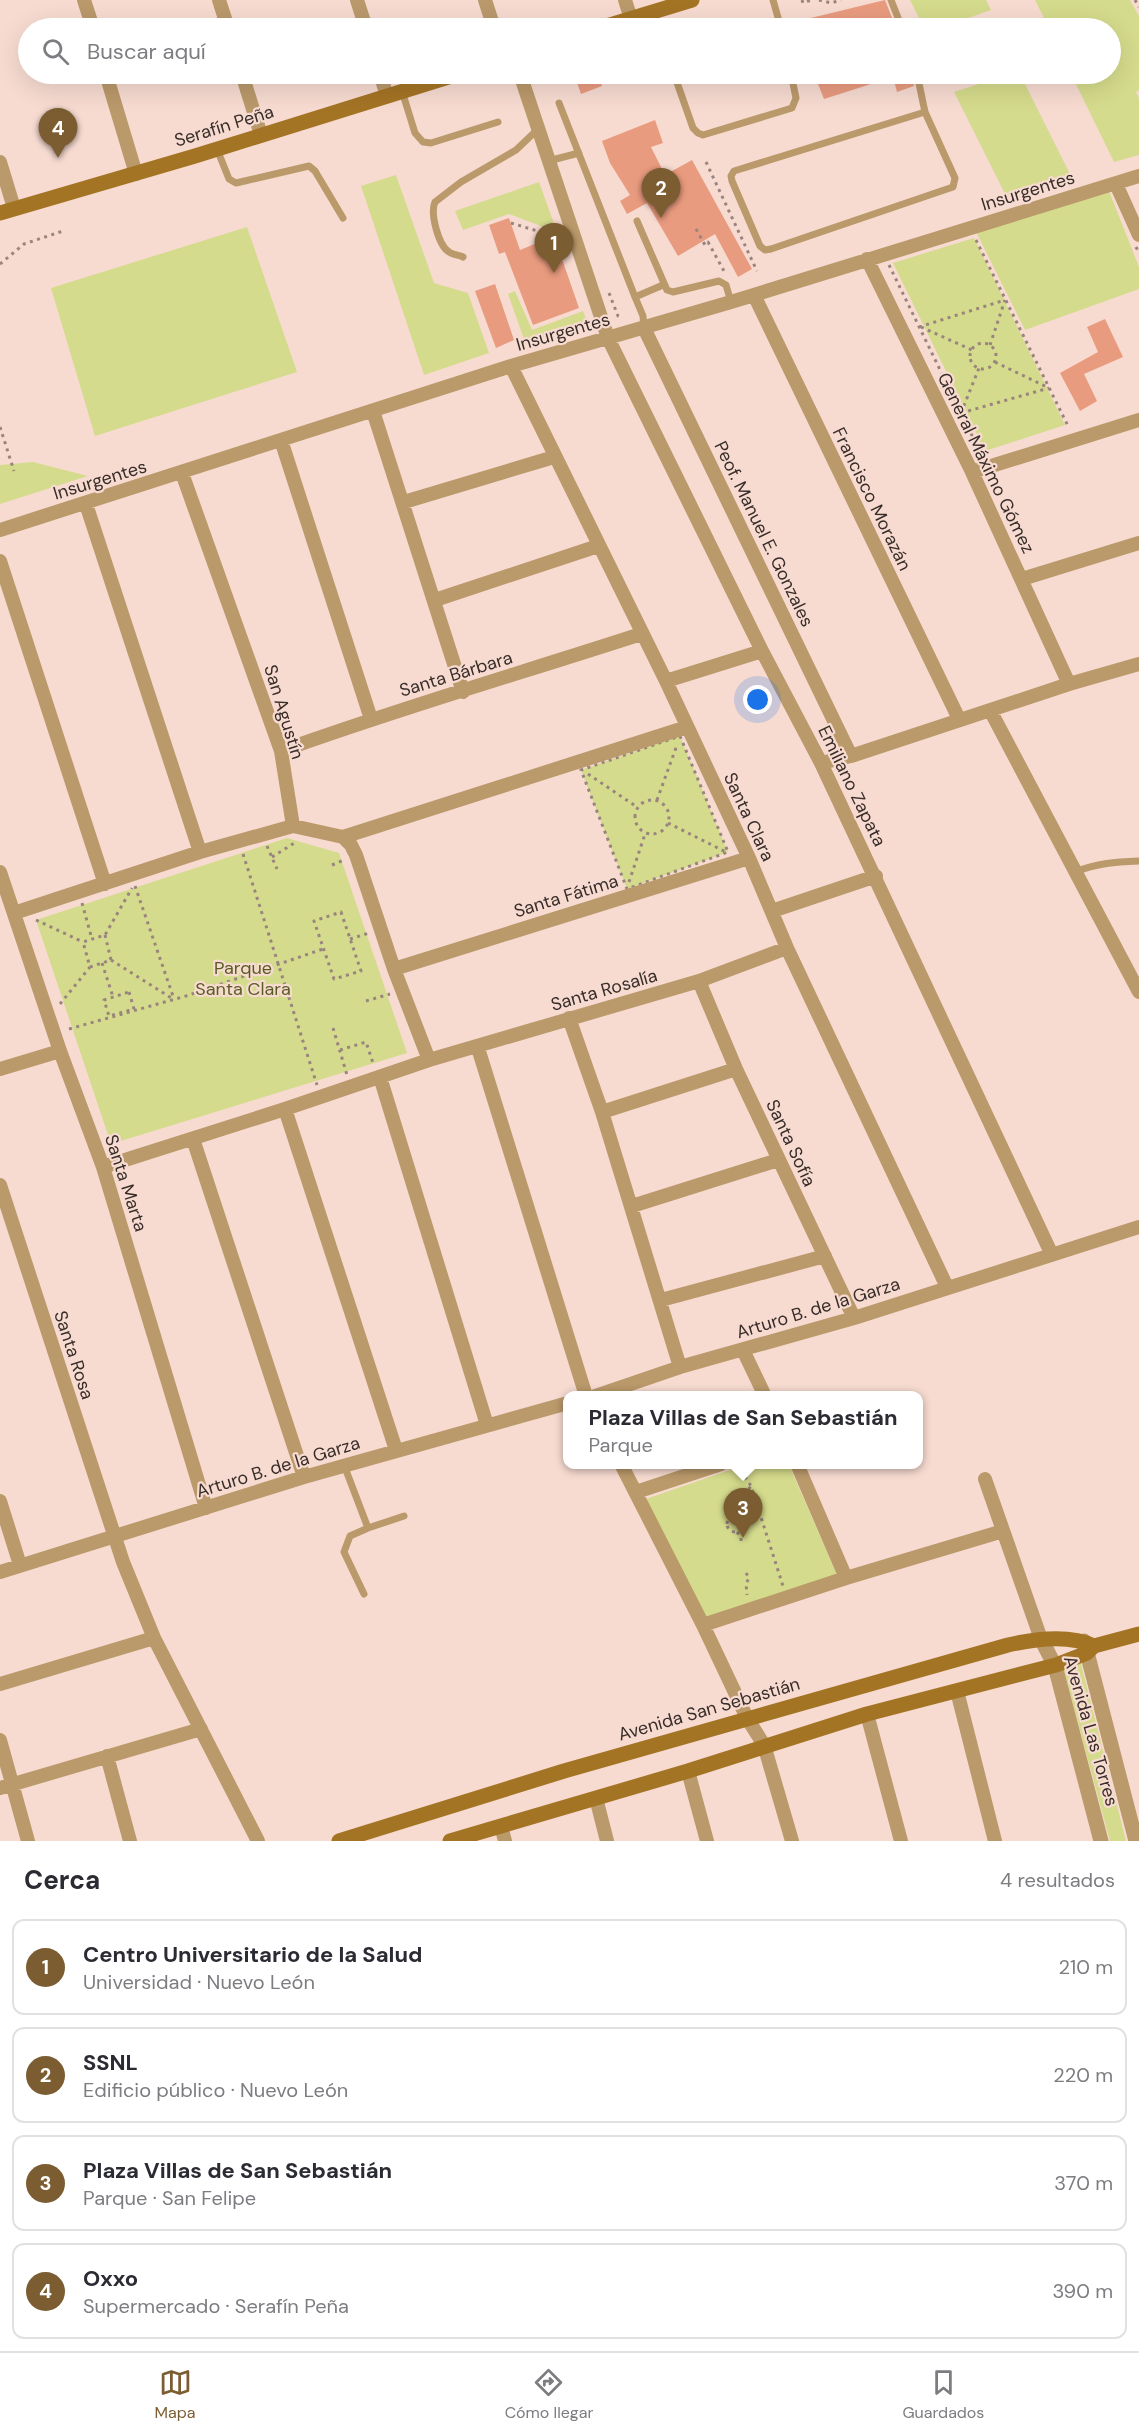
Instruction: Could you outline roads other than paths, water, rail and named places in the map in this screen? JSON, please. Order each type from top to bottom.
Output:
[{"type":"main road","points":[[634,18],[692,0]]},
{"type":"main road","name":"Serafín Peña","points":[[7,210],[136,174],[425,84]]},
{"type":"main road","name":"Avenida San Sebastián","points":[[450,1841],[503,1833],[596,1798],[867,1714],[1055,1666],[1088,1647],[1139,1634]]},
{"type":"main road","name":"Avenida San Sebastián","points":[[339,1841],[564,1771],[1008,1645],[1041,1639],[1088,1647]]},
{"type":"street","points":[[84,0],[90,18]]},
{"type":"street","points":[[219,0],[225,18]]},
{"type":"street","points":[[357,0],[363,18]]},
{"type":"street","points":[[485,0],[491,18]]},
{"type":"street","points":[[626,0],[631,18]]},
{"type":"street","points":[[109,84],[136,174]]},
{"type":"street","points":[[245,84],[261,135]]},
{"type":"street","points":[[383,84],[387,96]]},
{"type":"street","name":"Emiliano Zapata","points":[[523,84],[608,338],[876,876],[1052,1256]]},
{"type":"street","points":[[0,162],[7,210]]},
{"type":"street","name":"Insurgentes","points":[[0,530],[511,366],[608,338],[643,322],[730,296],[754,295],[1139,176]]},
{"type":"street","points":[[1116,184],[1139,235]]},
{"type":"street","name":"General Máximo Gómez","points":[[867,259],[972,472],[1069,684]]},
{"type":"street","name":"Francisco Morazán","points":[[754,295],[959,719]]},
{"type":"street","name":"Peof. Manuel E. Gonzales","points":[[643,322],[851,756]]},
{"type":"street","name":"Santa Clara","points":[[511,366],[666,681],[683,732],[749,858],[787,948],[947,1287]]},
{"type":"street","points":[[373,411],[463,692]]},
{"type":"street","points":[[972,472],[1139,420]]},
{"type":"street","points":[[280,440],[371,718]]},
{"type":"street","points":[[404,502],[554,457]]},
{"type":"street","name":"San Agustín","points":[[182,473],[281,751],[294,831]]},
{"type":"street","points":[[86,504],[200,852]]},
{"type":"street","points":[[1022,579],[1139,543]]},
{"type":"street","points":[[435,600],[598,546]]},
{"type":"street","points":[[0,561],[105,884]]},
{"type":"street","name":"Santa Bárbara","points":[[281,751],[371,718],[463,692],[641,634]]},
{"type":"street","points":[[666,681],[762,651]]},
{"type":"street","points":[[821,763],[851,756],[959,719],[1139,664]]},
{"type":"street","points":[[990,710],[1139,992]]},
{"type":"street","points":[[343,844],[683,732]]},
{"type":"street","points":[[14,913],[200,852],[294,831],[351,845],[394,969],[429,1060]]},
{"type":"street","name":"Santa Fátima","points":[[394,969],[749,858]]},
{"type":"street","name":"Santa Marta","points":[[0,872],[60,1051],[103,1167],[206,1508]]},
{"type":"street","points":[[772,911],[876,876]]},
{"type":"street","name":"Santa Rosalía","points":[[103,1167],[285,1109],[379,1070],[478,1048],[569,1018],[699,981],[787,948]]},
{"type":"street","name":"Santa Sofía","points":[[699,981],[736,1069],[854,1318]]},
{"type":"street","points":[[569,1018],[632,1206],[680,1367]]},
{"type":"street","points":[[478,1048],[584,1391]]},
{"type":"street","points":[[0,1069],[60,1051]]},
{"type":"street","points":[[602,1112],[736,1069]]},
{"type":"street","points":[[379,1070],[487,1425]]},
{"type":"street","points":[[285,1109],[396,1450]]},
{"type":"street","points":[[193,1139],[304,1477]]},
{"type":"street","points":[[632,1206],[778,1160]]},
{"type":"street","name":"Santa Rosa","points":[[0,1185],[114,1536],[154,1638],[258,1841]]},
{"type":"street","name":"Arturo B. de la Garza","points":[[607,1391],[680,1367],[854,1318],[1139,1227]]},
{"type":"street","points":[[661,1300],[825,1256]]},
{"type":"street","points":[[744,1350],[763,1391]]},
{"type":"street","name":"Arturo B. de la Garza","points":[[0,1572],[344,1465],[563,1404]]},
{"type":"street","points":[[624,1469],[703,1625],[747,1718],[764,1746],[792,1841]]},
{"type":"street","points":[[636,1492],[706,1469]]},
{"type":"street","points":[[798,1469],[846,1578]]},
{"type":"street","name":"Avenida Las Torres","points":[[985,1479],[1041,1639],[1055,1666],[1101,1841]]},
{"type":"street","points":[[0,1502],[20,1565]]},
{"type":"street","points":[[703,1625],[846,1578],[1003,1531]]},
{"type":"street","points":[[0,1684],[154,1638]]},
{"type":"street","name":"Avenida Las Torres","points":[[1088,1647],[1136,1841]]},
{"type":"street","points":[[957,1691],[995,1841]]},
{"type":"street","points":[[867,1714],[901,1841]]},
{"type":"street","points":[[6,1786],[201,1729]]},
{"type":"street","points":[[0,1740],[6,1786],[28,1841]]},
{"type":"street","points":[[107,1756],[130,1841]]},
{"type":"street","points":[[688,1771],[707,1841]]},
{"type":"street","points":[[596,1798],[607,1841]]},
{"type":"lane","points":[[773,0],[778,18]]},
{"type":"lane","points":[[891,0],[898,18]]},
{"type":"lane","points":[[678,84],[693,128],[703,135],[792,108],[796,98],[793,84]]},
{"type":"lane","points":[[919,84],[925,112],[955,178],[953,188],[771,249],[765,250],[760,246],[732,181],[731,176],[734,171],[925,112]]},
{"type":"lane","points":[[402,91],[415,133],[423,142],[431,143],[498,122]]},
{"type":"lane","points":[[559,102],[643,322]]},
{"type":"lane","points":[[463,257],[451,254],[444,248],[433,218],[435,202],[461,182],[516,150],[537,130]]},
{"type":"lane","points":[[216,149],[229,179],[236,183],[309,166],[315,171],[343,218]]},
{"type":"lane","points":[[548,161],[579,153]]},
{"type":"lane","points":[[637,221],[667,290],[673,292],[719,281],[730,296]]},
{"type":"lane","points":[[635,297],[663,285]]},
{"type":"lane","points":[[1076,872],[1091,865],[1111,861],[1139,861]]},
{"type":"lane","points":[[344,1465],[368,1528]]},
{"type":"lane","points":[[364,1594],[344,1552],[350,1536],[404,1516]]},
{"type":"place","name":"Oxxo","points":[[58,158]]},
{"type":"place","name":"SSNL","points":[[661,218]]},
{"type":"place","name":"Centro Universitario de la Salud","points":[[554,273]]},
{"type":"place","name":"Plaza Villas de San Sebastián","points":[[743,1538]]},
{"type":"park label","name":"Parque Santa Clara","points":[[243,978]]}]
